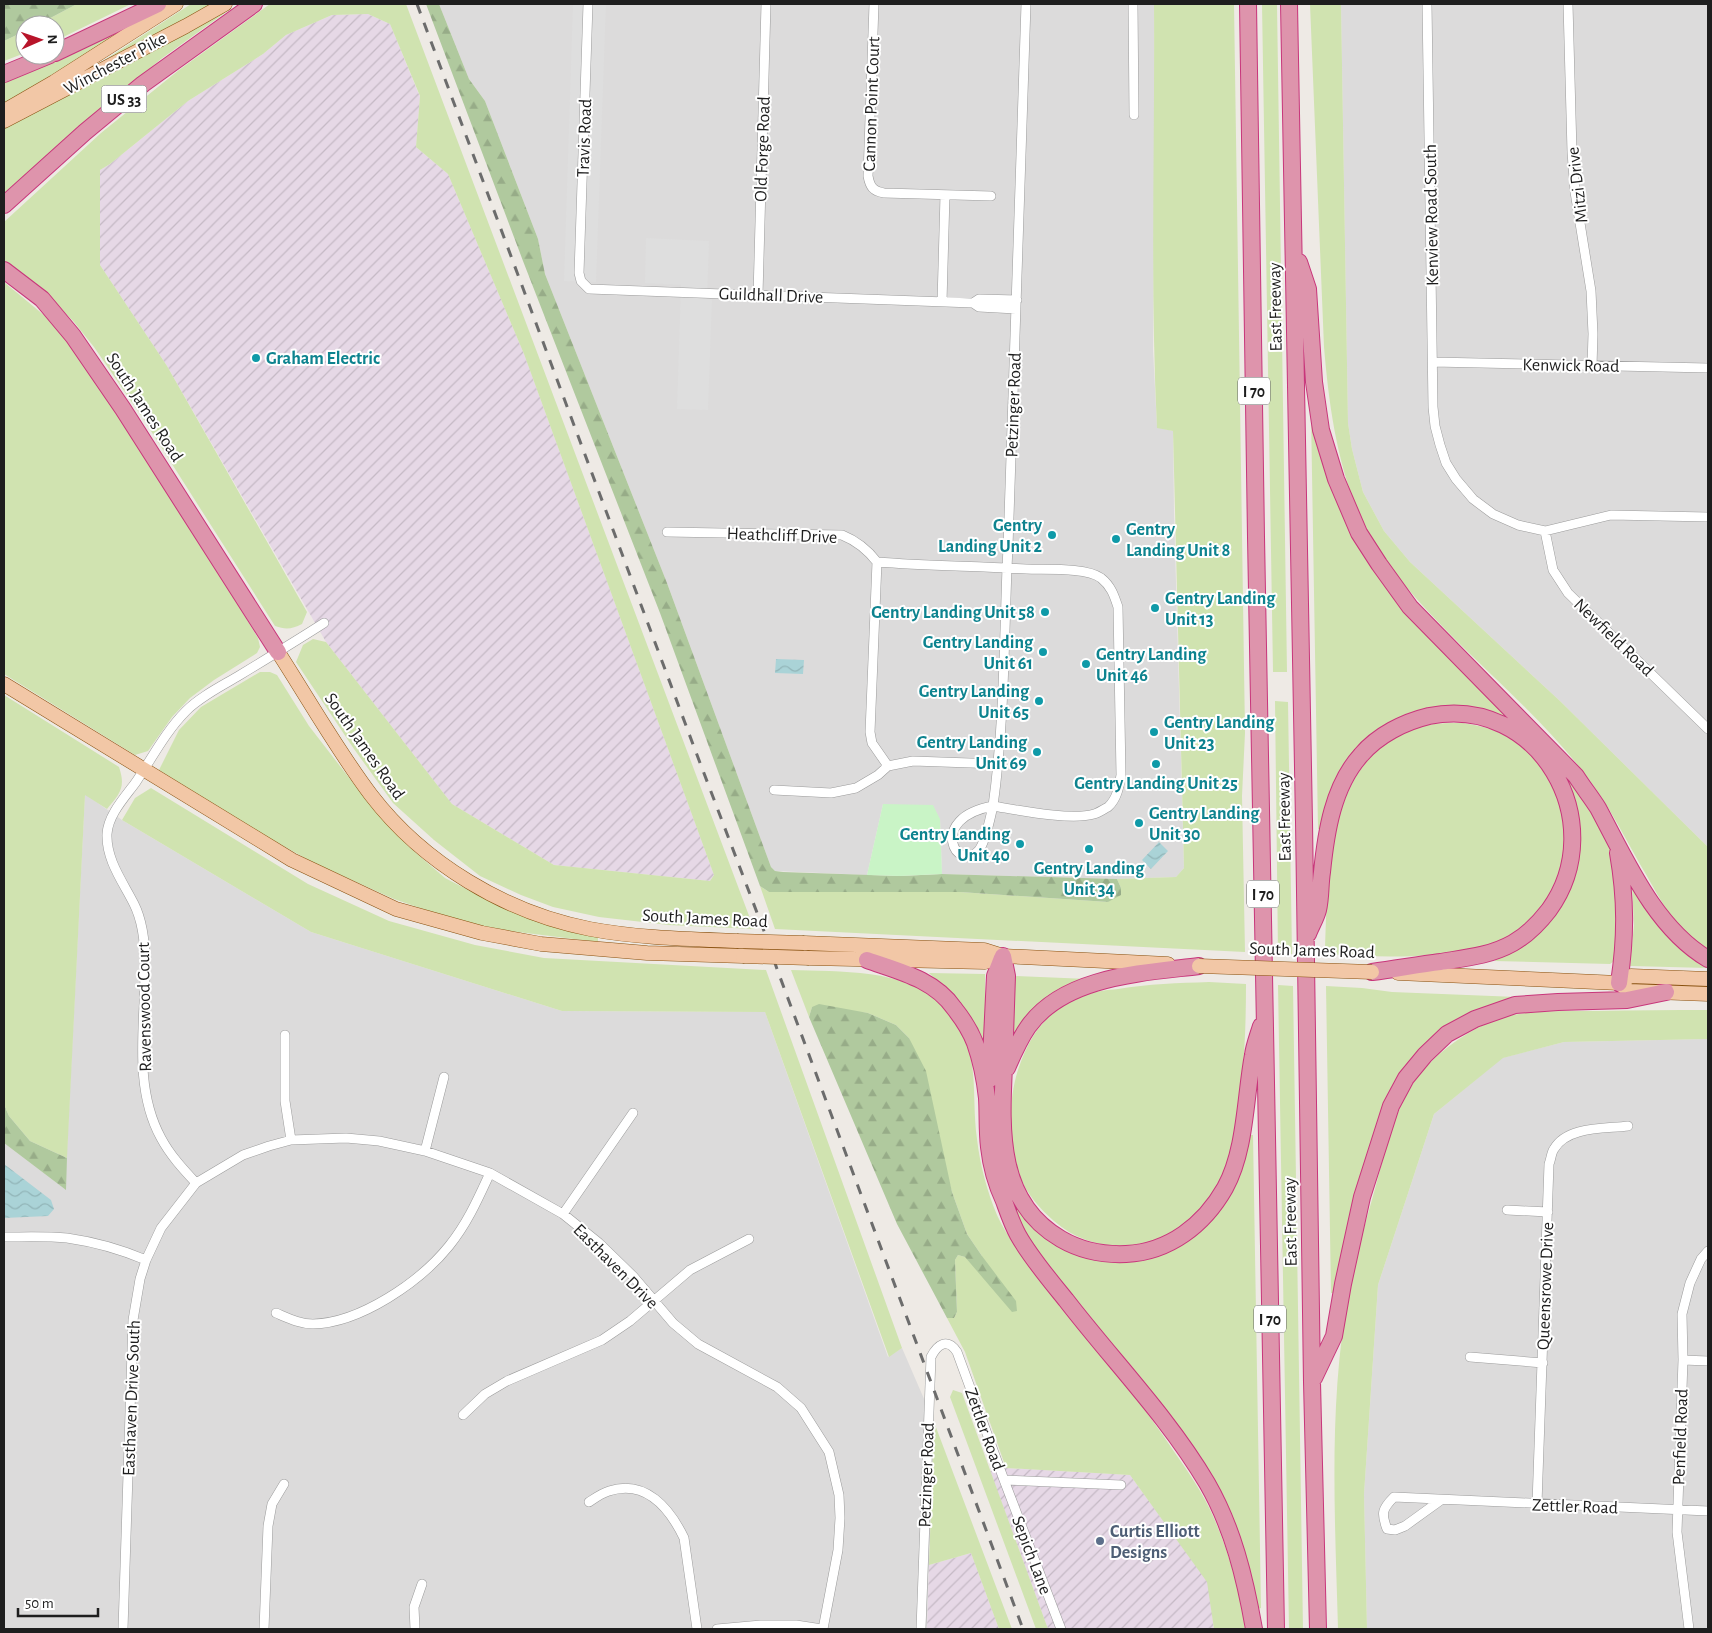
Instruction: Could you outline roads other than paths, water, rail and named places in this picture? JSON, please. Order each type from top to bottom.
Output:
[{"type":"highway","points":[[65,48],[158,4]]},
{"type":"highway","name":"US 33","points":[[4,205],[85,132],[143,84],[254,4]]},
{"type":"highway","name":"East Freeway","points":[[1248,4],[1276,1629]]},
{"type":"highway","name":"East Freeway","points":[[1290,4],[1312,1382],[1318,1629]]},
{"type":"highway","points":[[4,74],[26,65]]},
{"type":"highway","points":[[1294,245],[1308,289],[1314,382],[1321,430],[1336,479],[1359,533],[1410,607],[1576,776],[1596,806],[1615,842],[1664,921],[1682,940],[1708,959]]},
{"type":"highway","name":"South James Road","points":[[4,270],[42,299],[73,336],[123,409],[278,652]]},
{"type":"highway","points":[[1305,941],[1318,910],[1324,851],[1333,808],[1347,774],[1361,755],[1376,740],[1399,727],[1435,715],[1460,715],[1483,718],[1513,730],[1537,750],[1552,767],[1562,786],[1568,805],[1572,826],[1572,847],[1569,868],[1557,898],[1536,926],[1512,944],[1498,950],[1480,956],[1372,972]]},
{"type":"highway","points":[[1615,842],[1624,891],[1626,924],[1619,983]]},
{"type":"highway","points":[[1003,956],[1007,976],[1003,1131],[1004,1149],[1015,1188],[1025,1206],[1039,1222],[1055,1235],[1070,1244],[1104,1253],[1131,1254],[1171,1242],[1196,1226],[1225,1188],[1231,1174],[1241,1137],[1253,1054],[1265,1010]]},
{"type":"highway","points":[[1003,956],[996,976],[987,1099],[987,1133],[992,1163],[1002,1199],[1017,1234],[1033,1258],[1196,1465],[1228,1528],[1243,1574],[1254,1629]]},
{"type":"highway","points":[[867,960],[927,983],[953,1005],[975,1042],[987,1099]]},
{"type":"highway","points":[[1003,1077],[1013,1052],[1029,1026],[1042,1012],[1060,998],[1082,988],[1127,975],[1199,966]]},
{"type":"highway","points":[[1312,1382],[1334,1336],[1362,1197],[1391,1106],[1406,1078],[1425,1055],[1447,1034],[1475,1019],[1515,1005],[1626,1000],[1666,992]]},
{"type":"main road","name":"Winchester Pike","points":[[4,111],[54,82],[176,4]]},
{"type":"main road","name":"Winchester Pike","points":[[4,121],[225,4]]},
{"type":"main road","name":"South James Road","points":[[278,652],[372,796],[420,846],[453,872],[502,900],[530,912],[578,926],[626,934],[737,941],[984,950],[1003,956],[1199,966],[1619,983],[1631,976],[1708,979]]},
{"type":"main road","name":"South James Road","points":[[4,684],[143,771],[292,860],[396,909],[482,933],[541,944],[639,953],[985,962],[1003,956]]},
{"type":"main road","name":"South James Road","points":[[1619,983],[1629,991],[1708,994]]},
{"type":"street","name":"Travis Road","points":[[579,273],[588,4]]},
{"type":"street","name":"Old Forge Road","points":[[758,295],[766,4]]},
{"type":"street","name":"Cannon Point Court","points":[[874,4],[868,176],[870,185],[875,191],[884,193],[991,196]]},
{"type":"street","name":"Petzinger Road","points":[[993,806],[980,809],[955,826],[951,834],[951,842],[955,850],[962,855],[970,855],[977,852],[982,845],[993,806],[999,764],[1026,4]]},
{"type":"street","points":[[1133,4],[1134,115]]},
{"type":"street","name":"Kenview Road South","points":[[1427,4],[1433,407],[1435,426],[1446,463],[1473,499],[1493,514],[1518,525],[1545,531]]},
{"type":"street","name":"Mitzi Drive","points":[[1568,4],[1572,152],[1575,192],[1591,291],[1592,366]]},
{"type":"street","points":[[942,302],[946,195]]},
{"type":"street","name":"Guildhall Drive","points":[[579,273],[581,281],[589,289],[942,302],[973,302],[980,299],[1016,304]]},
{"type":"street","name":"Kenwick Road","points":[[1433,362],[1708,368]]},
{"type":"street","points":[[1545,531],[1611,515],[1708,516]]},
{"type":"street","name":"Newfield Road","points":[[1545,531],[1552,570],[1568,593],[1708,729]]},
{"type":"street","name":"Heathcliff Drive","points":[[667,532],[842,535],[853,539],[864,547],[877,562]]},
{"type":"street","points":[[888,766],[872,743],[870,732],[877,562],[1083,572],[1100,577],[1113,590],[1118,607],[1121,775],[1118,792],[1109,806],[1095,814],[1078,816],[1046,814],[993,806]]},
{"type":"street","name":"Ravenswood Court","points":[[196,1183],[178,1163],[161,1138],[151,1113],[145,1088],[143,1057],[146,962],[144,938],[136,911],[116,870],[110,853],[107,834],[113,815],[169,732],[187,710],[208,694],[324,624]]},
{"type":"street","points":[[774,790],[831,793],[856,788],[878,775],[888,766],[913,761],[999,764]]},
{"type":"street","points":[[285,1035],[285,1101],[291,1140]]},
{"type":"street","points":[[425,1150],[444,1077]]},
{"type":"street","points":[[563,1214],[633,1114]]},
{"type":"street","name":"Queensrowe Drive","points":[[1537,1504],[1549,1164],[1554,1149],[1564,1137],[1580,1132],[1628,1126]]},
{"type":"street","name":"Easthaven Drive","points":[[196,1183],[243,1155],[269,1146],[291,1140],[346,1138],[379,1141],[425,1150],[490,1173],[563,1214],[633,1276],[673,1323],[698,1344],[770,1383],[806,1414],[829,1452],[839,1495],[840,1518],[836,1559],[823,1629]]},
{"type":"street","points":[[276,1313],[300,1322],[313,1324],[325,1322],[357,1313],[399,1292],[435,1263],[450,1246],[468,1220],[490,1173]]},
{"type":"street","name":"Easthaven Drive South","points":[[123,1629],[135,1298],[146,1260],[161,1228],[196,1183]]},
{"type":"street","points":[[1508,1210],[1548,1212]]},
{"type":"street","points":[[4,1237],[64,1238],[97,1243],[122,1250],[146,1260]]},
{"type":"street","points":[[463,1415],[485,1394],[506,1381],[602,1340],[630,1321],[690,1270],[749,1239]]},
{"type":"street","name":"Penfield Road","points":[[1689,1629],[1677,1532],[1683,1360],[1682,1314],[1690,1283],[1701,1259],[1708,1250]]},
{"type":"street","name":"Petzinger Road","points":[[921,1629],[931,1357],[935,1349],[943,1344],[949,1344],[957,1352]]},
{"type":"street","name":"Zettler Road","points":[[957,1352],[1004,1480],[1121,1486]]},
{"type":"street","points":[[1470,1357],[1543,1362]]},
{"type":"street","points":[[1683,1360],[1708,1361]]},
{"type":"street","name":"Sepich Lane","points":[[1004,1480],[1061,1629]]},
{"type":"street","points":[[264,1629],[268,1526],[272,1504],[284,1484]]},
{"type":"street","points":[[589,1502],[610,1491],[633,1489],[645,1492],[667,1509],[684,1538],[697,1629]]},
{"type":"street","name":"Zettler Road","points":[[1441,1500],[1405,1526],[1395,1530],[1387,1529],[1383,1518],[1384,1507],[1394,1497],[1708,1511]]},
{"type":"street","points":[[415,1629],[414,1607],[422,1584]]},
{"type":"street","points":[[717,1629],[761,1625],[796,1625],[823,1629]]},
{"type":"water","points":[[776,659],[804,660],[803,674],[775,673]]},
{"type":"water","points":[[1159,842],[1168,851],[1151,869],[1142,860]]},
{"type":"water","points":[[4,1164],[51,1200],[54,1209],[48,1216],[4,1218]]},
{"type":"railway","points":[[417,4],[1023,1629]]},
{"type":"place","name":"Graham Electric","points":[[256,358]]},
{"type":"place","name":"Gentry Landing Unit 2","points":[[1052,535]]},
{"type":"place","name":"Gentry Landing Unit 8","points":[[1116,539]]},
{"type":"place","name":"Gentry Landing Unit 13","points":[[1155,608]]},
{"type":"place","name":"Gentry Landing Unit 58","points":[[1045,612]]},
{"type":"place","name":"Gentry Landing Unit 61","points":[[1043,652]]},
{"type":"place","name":"Gentry Landing Unit 46","points":[[1086,664]]},
{"type":"place","name":"Gentry Landing Unit 65","points":[[1039,701]]},
{"type":"place","name":"Gentry Landing Unit 23","points":[[1154,732]]},
{"type":"place","name":"Gentry Landing Unit 69","points":[[1037,752]]},
{"type":"place","name":"Gentry Landing Unit 25","points":[[1156,764]]},
{"type":"place","name":"Gentry Landing Unit 30","points":[[1139,823]]},
{"type":"place","name":"Gentry Landing Unit 40","points":[[1020,844]]},
{"type":"place","name":"Gentry Landing Unit 34","points":[[1089,849]]},
{"type":"place","name":"Curtis Elliott Designs","points":[[1100,1541]]}]
